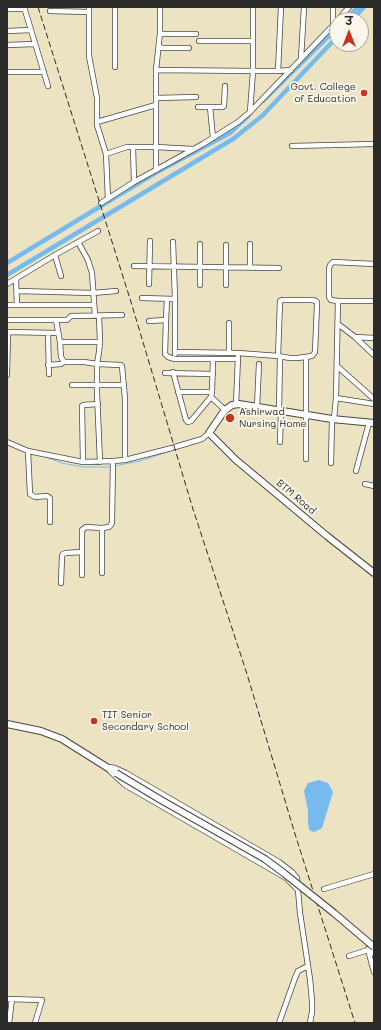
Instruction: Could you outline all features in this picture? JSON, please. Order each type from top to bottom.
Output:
[{"type":"main road","points":[[209,433],[225,410],[232,405],[257,407],[333,419],[371,423]]},
{"type":"main road","name":"BTM Road","points":[[209,433],[236,460],[374,574]]},
{"type":"main road","points":[[7,724],[42,732],[62,739],[161,800],[265,859],[374,946]]},
{"type":"street","points":[[115,7],[115,67]]},
{"type":"street","points":[[156,170],[156,70],[160,34],[160,7]]},
{"type":"street","points":[[250,112],[253,71],[254,7]]},
{"type":"street","points":[[278,71],[281,7]]},
{"type":"street","points":[[301,59],[304,7]]},
{"type":"street","points":[[7,9],[24,8],[48,86]]},
{"type":"street","points":[[50,11],[89,9],[90,56],[98,98],[96,125],[106,154],[108,199]]},
{"type":"street","points":[[7,31],[31,30]]},
{"type":"street","points":[[101,203],[134,182],[194,149],[238,122],[250,112],[329,30]]},
{"type":"street","points":[[160,34],[196,34]]},
{"type":"street","points":[[199,41],[253,41]]},
{"type":"street","points":[[7,45],[35,44]]},
{"type":"street","points":[[158,47],[189,48]]},
{"type":"street","points":[[156,70],[291,70]]},
{"type":"street","points":[[7,72],[44,72]]},
{"type":"street","points":[[198,107],[221,108],[224,106],[225,86]]},
{"type":"street","points":[[156,98],[196,97]]},
{"type":"street","points":[[97,122],[156,105]]},
{"type":"street","points":[[210,107],[212,138]]},
{"type":"street","points":[[292,146],[374,144]]},
{"type":"street","points":[[106,154],[127,147],[194,149]]},
{"type":"street","points":[[133,147],[134,182]]},
{"type":"street","points":[[7,284],[98,231]]},
{"type":"street","points":[[149,284],[150,241]]},
{"type":"street","points":[[78,242],[88,260],[92,273],[94,305],[97,316],[100,342],[97,364],[100,462]]},
{"type":"street","points":[[174,242],[176,299],[175,359]]},
{"type":"street","points":[[200,244],[200,284]]},
{"type":"street","points":[[250,244],[250,267]]},
{"type":"street","points":[[226,245],[226,285]]},
{"type":"street","points":[[55,255],[61,276]]},
{"type":"street","points":[[374,264],[333,262],[330,265],[329,270],[329,296],[331,300],[374,301]]},
{"type":"street","points":[[134,266],[279,268]]},
{"type":"street","points":[[16,279],[17,305]]},
{"type":"street","points":[[17,290],[93,293],[116,290]]},
{"type":"street","points":[[142,298],[176,299]]},
{"type":"street","points":[[167,299],[166,354],[168,357],[175,359],[238,359]]},
{"type":"street","points":[[175,352],[238,353],[279,356],[290,358],[312,356],[315,352],[317,302],[312,300],[280,301],[279,356],[280,442]]},
{"type":"street","points":[[331,463],[333,419],[336,398],[338,301]]},
{"type":"street","points":[[7,305],[94,305]]},
{"type":"street","points":[[7,320],[68,320],[71,316],[122,315]]},
{"type":"street","points":[[56,320],[61,357],[64,362]]},
{"type":"street","points":[[149,320],[166,320]]},
{"type":"street","points":[[229,323],[229,353]]},
{"type":"street","points":[[338,324],[355,337],[374,355]]},
{"type":"street","points":[[7,375],[7,332],[58,333]]},
{"type":"street","points":[[48,333],[49,374]]},
{"type":"street","points":[[355,337],[374,338]]},
{"type":"street","points":[[60,342],[100,342]]},
{"type":"street","points":[[236,405],[238,353]]},
{"type":"street","points":[[306,357],[306,459]]},
{"type":"street","points":[[173,372],[186,420],[188,422],[191,421],[212,394],[213,359]]},
{"type":"street","points":[[48,365],[61,364],[64,362],[121,365],[123,369],[125,399],[125,460]]},
{"type":"street","points":[[257,407],[259,364]]},
{"type":"street","points":[[337,366],[374,399]]},
{"type":"street","points":[[166,373],[212,374]]},
{"type":"street","points":[[72,385],[124,385]]},
{"type":"street","points":[[178,392],[212,394],[225,410]]},
{"type":"street","points":[[336,398],[374,404]]},
{"type":"street","points":[[83,462],[82,406],[98,404]]},
{"type":"street","points":[[356,471],[371,423]]},
{"type":"street","points":[[7,442],[28,451],[83,462],[113,464],[202,439],[209,433]]},
{"type":"street","points":[[28,451],[30,494],[35,497],[48,496],[50,498],[50,522]]},
{"type":"street","points":[[82,575],[83,528],[109,527],[112,522],[113,464]]},
{"type":"street","points":[[365,484],[374,486]]},
{"type":"street","points":[[102,528],[102,573]]},
{"type":"street","points":[[61,583],[63,554],[82,552]]},
{"type":"street","points":[[107,767],[115,768],[126,773],[279,862],[297,878],[312,1001],[310,1023]]},
{"type":"street","points":[[107,767],[125,785],[286,878],[298,890]]},
{"type":"street","points":[[324,889],[374,874]]},
{"type":"street","points":[[349,956],[368,950],[374,946]]},
{"type":"street","points":[[368,950],[374,954]]},
{"type":"street","points":[[368,950],[374,972]]},
{"type":"street","points":[[279,1023],[298,971],[308,966]]},
{"type":"street","points":[[9,1023],[10,999],[42,1000],[35,1023]]},
{"type":"water","points":[[319,780],[328,783],[333,792],[322,828],[314,832],[309,830],[308,811],[304,791],[308,783]]},
{"type":"waterway","points":[[353,12],[358,7]]},
{"type":"waterway","points":[[359,12],[364,7]]},
{"type":"waterway","points":[[263,101],[329,36]]},
{"type":"waterway","points":[[7,275],[233,139],[262,116],[329,45]]},
{"type":"waterway","points":[[7,263],[157,172],[230,133],[249,115]]},
{"type":"waterway","points":[[114,466],[140,461],[164,453]]},
{"type":"waterway","points":[[46,457],[62,463],[83,467],[111,467]]},
{"type":"railway","points":[[38,7],[131,302],[192,506],[247,674],[295,834],[355,1023]]},
{"type":"place","name":"Govt. College of Education","points":[[364,93]]},
{"type":"place","name":"Ashirwad Nursing Home","points":[[230,418]]},
{"type":"place","name":"TIT Senior Secondary School","points":[[94,721]]}]
